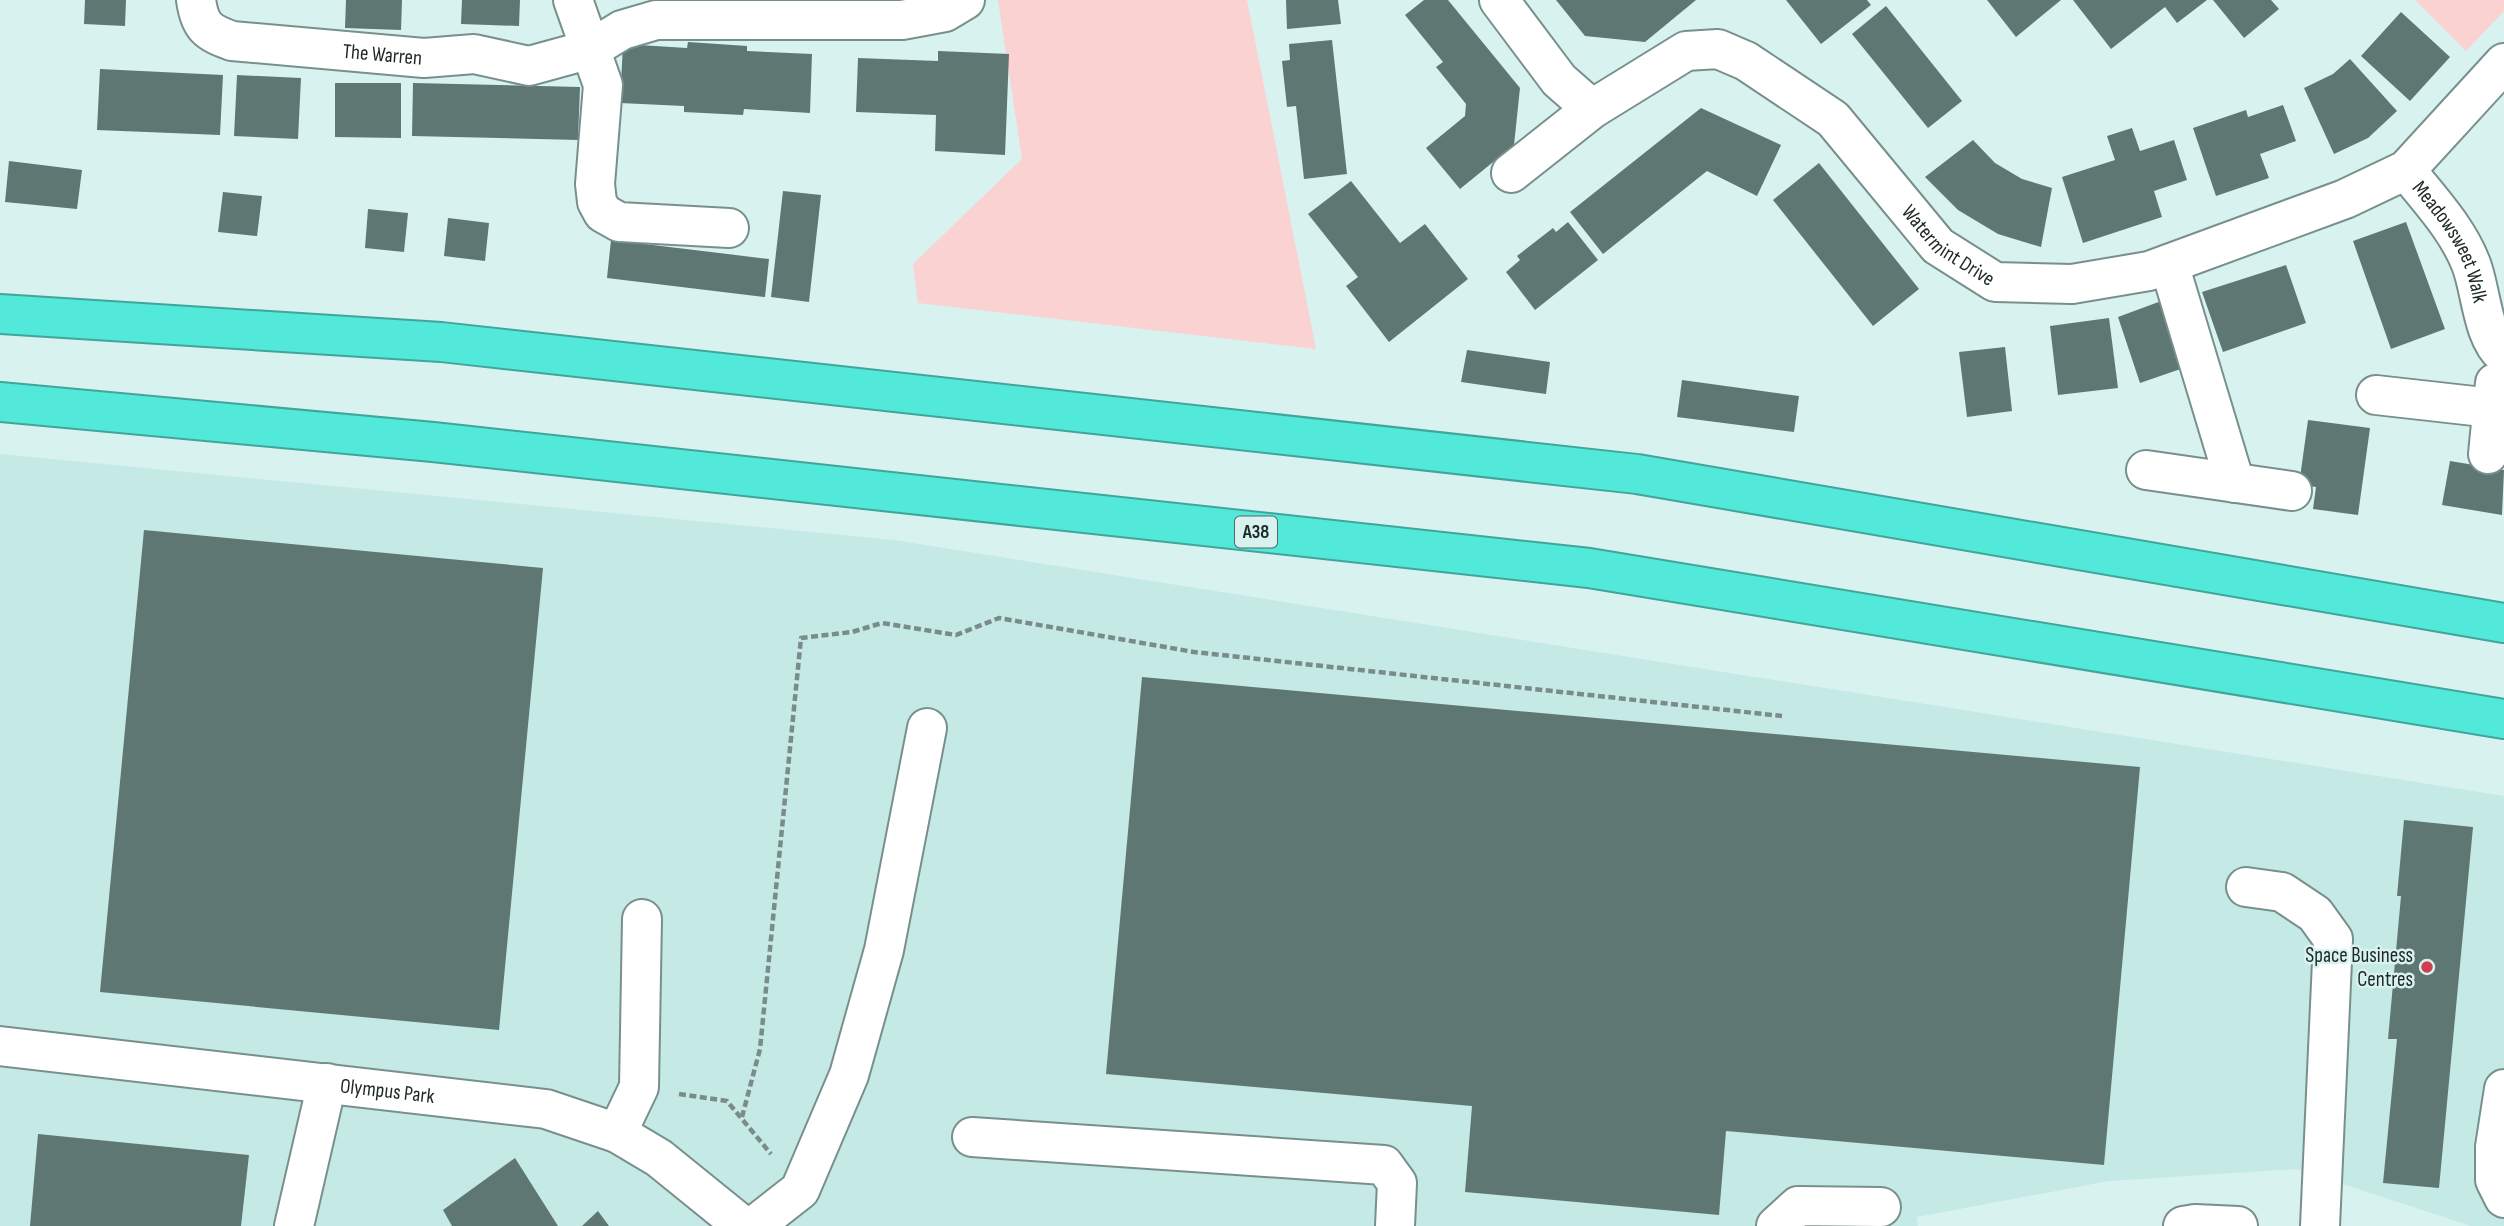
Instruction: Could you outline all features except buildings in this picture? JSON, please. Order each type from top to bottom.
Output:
[{"type":"highway","points":[[0,314],[441,342],[1637,474],[2504,623]]},
{"type":"highway","name":"A38","points":[[0,402],[447,443],[1589,568],[2504,719]]},
{"type":"street","name":"The Warren","points":[[196,0],[199,19],[211,34],[232,41],[424,58],[474,54],[529,66],[591,49],[622,30],[656,20],[819,10],[902,20],[945,12],[965,0]]},
{"type":"street","points":[[573,0],[603,85],[595,184],[597,202],[603,213],[619,222],[729,228]]},
{"type":"street","points":[[1499,0],[1559,80],[1592,109]]},
{"type":"street","name":"Watermint Drive","points":[[1511,173],[1592,109],[1686,51],[1718,49],[1746,61],[1833,119],[1938,246],[1995,282],[2072,284],[2149,271],[2345,199],[2406,170],[2504,64]]},
{"type":"street","name":"Meadowsweet Walk","points":[[2406,170],[2450,225],[2471,265],[2481,308],[2501,353]]},
{"type":"street","points":[[2169,264],[2235,483]]},
{"type":"street","points":[[2488,454],[2501,353]]},
{"type":"street","points":[[2376,395],[2493,408]]},
{"type":"street","points":[[2146,470],[2292,491]]},
{"type":"street","points":[[754,1226],[800,1191],[849,1075],[884,950],[927,728]]},
{"type":"street","points":[[2246,887],[2282,892],[2315,914],[2333,939],[2320,1226]]},
{"type":"street","points":[[617,1133],[639,1087],[642,919]]},
{"type":"street","name":"Olympus Park","points":[[0,1046],[546,1109],[617,1133],[659,1158],[743,1226]]},
{"type":"street","points":[[295,1226],[327,1083]]},
{"type":"street","points":[[2504,1090],[2495,1147],[2495,1180],[2504,1198]]},
{"type":"street","points":[[972,1137],[1384,1165],[1396,1183],[1395,1226]]},
{"type":"street","points":[[1776,1226],[1798,1206],[1881,1207]]},
{"type":"street","points":[[2183,1226],[2238,1226]]},
{"type":"path","points":[[639,1087],[727,1101],[742,1116],[760,1049],[802,638],[852,632],[883,623],[956,635],[999,618],[1194,652],[1782,716]]},
{"type":"shaded area","points":[[998,0],[1247,0],[1316,349],[918,303],[913,264],[1022,159]]},
{"type":"shaded area","points":[[2415,0],[2504,0],[2504,11],[2466,51]]},
{"type":"shaded area","points":[[0,454],[894,540],[2504,796],[2504,1226],[2471,1226],[2297,1169],[2109,1181],[1917,1217],[1918,1226],[0,1226]]},
{"type":"place","name":"Space Business Centres","points":[[2427,967]]}]
